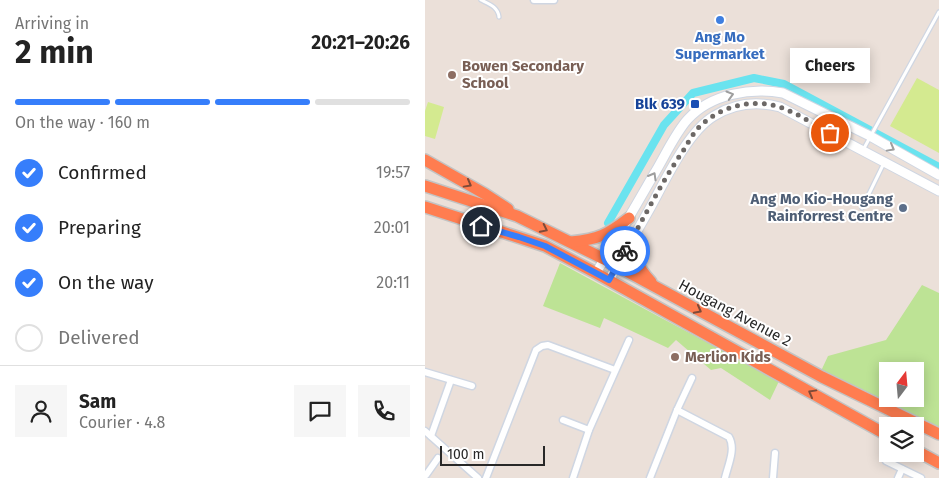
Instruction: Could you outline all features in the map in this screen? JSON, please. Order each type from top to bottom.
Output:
[{"type":"highway","points":[[425,160],[485,194],[517,216]]},
{"type":"highway","points":[[425,186],[517,216]]},
{"type":"highway","points":[[425,207],[481,226]]},
{"type":"highway","points":[[425,216],[481,226]]},
{"type":"highway","name":"Hougang Avenue 2","points":[[517,216],[604,259],[822,377],[937,435]]},
{"type":"highway","points":[[571,242],[601,237],[629,218]]},
{"type":"highway","name":"Hougang Avenue 2","points":[[481,226],[545,246],[879,431]]},
{"type":"highway","points":[[634,236],[634,255],[637,264],[655,287]]},
{"type":"highway","points":[[924,453],[939,451]]},
{"type":"highway","points":[[924,455],[939,463]]},
{"type":"main road","points":[[596,273],[667,151],[688,119],[706,106],[724,97],[746,91],[783,93],[871,134],[939,175]]},
{"type":"main road","points":[[609,280],[671,169],[699,127],[713,116],[730,108],[748,103],[769,104],[780,107],[939,191]]},
{"type":"main road","points":[[907,174],[913,160]]},
{"type":"street","points":[[534,0],[554,0]]},
{"type":"street","points":[[573,478],[589,430],[629,340]]},
{"type":"street","points":[[487,478],[536,350],[548,345],[615,370]]},
{"type":"street","points":[[425,372],[472,386]]},
{"type":"street","points":[[651,478],[677,410],[692,378]]},
{"type":"street","points":[[431,436],[451,380]]},
{"type":"street","points":[[677,410],[729,437],[732,442],[732,449],[725,478]]},
{"type":"street","points":[[563,420],[589,430]]},
{"type":"street","points":[[425,431],[478,478]]},
{"type":"street","points":[[773,478],[775,453]]},
{"type":"street","points":[[427,476],[439,458]]},
{"type":"street","points":[[888,462],[921,478]]},
{"type":"street","points":[[898,478],[902,469]]},
{"type":"lane","points":[[481,0],[496,8],[499,12],[499,18]]},
{"type":"lane","points":[[862,150],[939,12]]},
{"type":"lane","points":[[862,208],[884,162]]},
{"type":"green space","points":[[917,78],[939,90],[939,153],[890,126]]},
{"type":"green space","points":[[428,102],[444,107],[435,139],[425,136],[425,111]]},
{"type":"green space","points":[[560,263],[697,337],[780,379],[770,400],[721,368],[711,370],[676,340],[668,348],[604,318],[600,328],[543,306]]},
{"type":"green space","points":[[922,285],[939,293],[939,435],[924,427],[924,417],[906,417],[889,408],[924,408],[924,362],[879,362],[879,402],[821,371],[828,356],[886,340]]},
{"type":"waterway","points":[[608,223],[664,125],[693,93],[754,78],[784,84],[939,167]]},
{"type":"way so far","points":[[625,251],[671,169],[699,127],[713,116],[730,108],[748,103],[769,104],[780,107],[830,133]]},
{"type":"place","name":"Ang Mo Supermarket","points":[[720,20]]},
{"type":"place","name":"Bowen Secondary School","points":[[452,75]]},
{"type":"place","name":"Blk 639","points":[[695,104]]},
{"type":"place","name":"Cheers","points":[[830,133]]},
{"type":"place","name":"Ang Mo Kio-Hougang Rainforrest Centre","points":[[903,208]]},
{"type":"place","name":"Merlion Kids","points":[[675,357]]},
{"type":"route","points":[[481,226],[545,246],[609,280],[625,251]]}]
